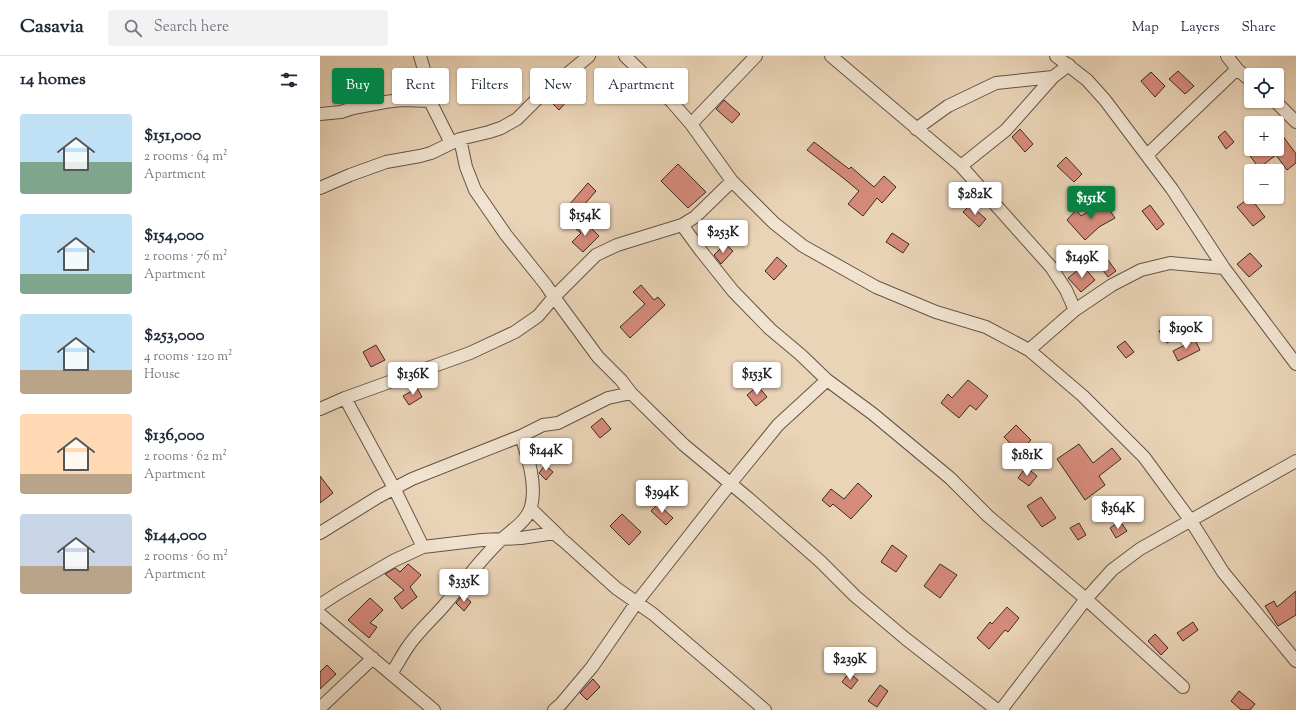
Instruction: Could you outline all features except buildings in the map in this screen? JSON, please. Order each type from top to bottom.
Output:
[{"type":"street","points":[[420,56],[424,68]]},
{"type":"street","points":[[320,188],[386,162],[420,156],[456,141],[505,126],[518,119],[539,97],[589,56]]},
{"type":"street","points":[[625,56],[672,102],[691,124],[732,181],[774,223],[802,246],[876,287],[936,312],[986,327],[1029,350],[1083,396],[1144,458],[1191,521],[1224,572],[1296,661]]},
{"type":"street","points":[[691,124],[756,56]]},
{"type":"street","points":[[831,56],[961,166],[1051,267],[1066,290],[1075,310]]},
{"type":"street","points":[[1056,56],[1087,80],[1105,100],[1172,189],[1224,268],[1296,364]]},
{"type":"street","points":[[1227,56],[1237,69],[1244,75]]},
{"type":"street","points":[[961,166],[1006,130],[1053,77],[1069,65]]},
{"type":"street","points":[[1147,155],[1237,69]]},
{"type":"street","points":[[916,129],[948,106],[996,83],[1053,77]]},
{"type":"street","points":[[320,114],[342,112],[353,108],[392,101]]},
{"type":"street","points":[[432,104],[456,141],[475,190],[506,235],[540,276],[598,357],[621,380],[631,393],[684,445],[821,562],[855,596],[906,639],[997,710]]},
{"type":"street","points":[[1282,108],[1296,122]]},
{"type":"street","points":[[320,409],[345,398],[470,353],[515,332],[538,316],[554,297],[596,255],[617,245],[682,225],[695,217],[732,181]]},
{"type":"street","points":[[682,225],[733,291],[770,329],[827,380],[897,433],[950,478],[988,516],[1086,599],[1183,687]]},
{"type":"street","points":[[1029,350],[1075,310],[1112,285],[1141,270],[1170,263],[1224,268]]},
{"type":"street","points":[[554,710],[592,668],[637,602],[778,425],[827,380]]},
{"type":"street","points":[[320,533],[394,488],[412,479],[521,436],[543,425],[558,422],[608,398],[631,393]]},
{"type":"street","points":[[345,398],[394,488],[423,547]]},
{"type":"street","points":[[390,674],[417,635],[502,538],[516,528],[527,516],[531,508],[533,495],[531,471],[521,436]]},
{"type":"street","points":[[1001,710],[1086,599],[1112,570],[1140,548],[1191,521],[1296,461]]},
{"type":"street","points":[[531,508],[560,537],[616,588],[654,614],[765,710]]},
{"type":"street","points":[[320,605],[393,561],[423,547],[502,538],[522,538],[548,534],[555,534],[560,537]]},
{"type":"street","points":[[320,614],[373,658],[428,708]]},
{"type":"street","points":[[320,708],[373,658]]}]
